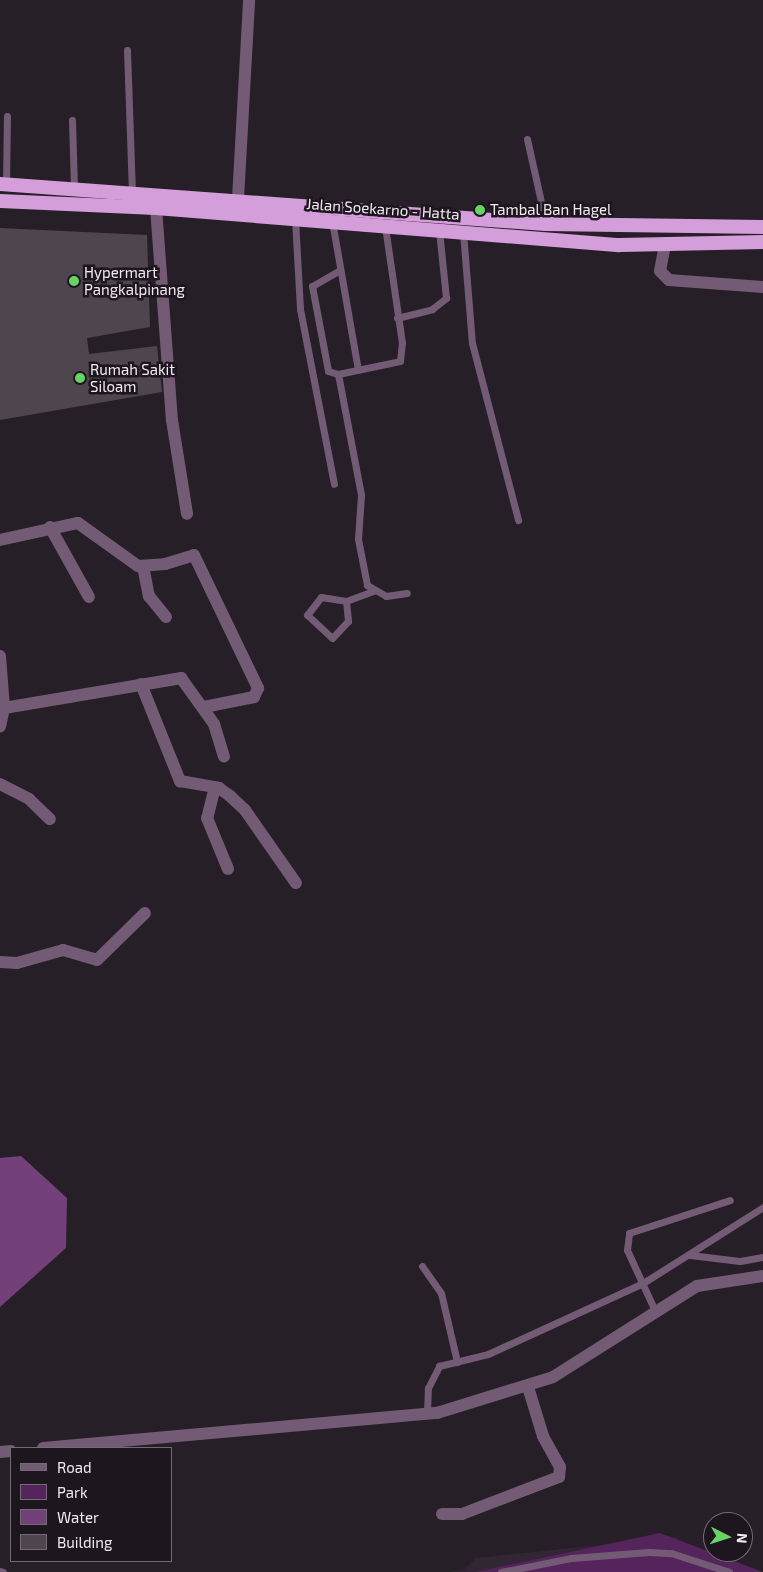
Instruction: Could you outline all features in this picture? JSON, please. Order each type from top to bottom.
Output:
[{"type":"highway","name":"Jalan Soekarno - Hatta","points":[[3,184],[74,187],[387,209],[546,224],[763,227]]},
{"type":"highway","name":"Jalan Soekarno - Hatta","points":[[0,201],[156,208],[665,245],[763,242]]},
{"type":"highway","points":[[385,226],[387,209]]},
{"type":"street","points":[[238,199],[249,0]]},
{"type":"street","points":[[156,208],[172,420],[187,514]]},
{"type":"street","points":[[665,245],[660,271],[669,280],[763,287]]},
{"type":"street","points":[[0,540],[50,527],[82,524],[127,560],[143,566],[194,555],[257,685],[254,698],[204,707]]},
{"type":"street","points":[[50,527],[89,597]]},
{"type":"street","points":[[143,566],[149,596],[166,617]]},
{"type":"street","points":[[0,656],[2,718],[142,684],[183,678],[204,707],[224,757]]},
{"type":"street","points":[[142,684],[180,781],[216,787],[245,810],[296,884]]},
{"type":"street","points":[[0,784],[29,799],[50,819]]},
{"type":"street","points":[[216,787],[206,818],[228,869]]},
{"type":"street","points":[[0,962],[17,963],[63,950],[97,960],[145,913]]},
{"type":"street","points":[[65,1447],[111,1445],[427,1414],[528,1386],[553,1377],[697,1286],[763,1276]]},
{"type":"street","points":[[442,1514],[462,1514],[559,1477],[560,1467],[543,1436],[528,1386]]},
{"type":"lane","points":[[127,50],[132,191]]},
{"type":"lane","points":[[3,184],[7,116]]},
{"type":"lane","points":[[72,120],[74,187]]},
{"type":"lane","points":[[527,139],[546,224]]},
{"type":"lane","points":[[295,219],[300,309],[334,484]]},
{"type":"lane","points":[[332,221],[358,370]]},
{"type":"lane","points":[[340,270],[317,279],[312,288],[326,368],[338,374],[402,360],[385,226]]},
{"type":"lane","points":[[397,318],[432,309],[446,298],[439,229]]},
{"type":"lane","points":[[463,231],[472,343],[518,520]]},
{"type":"lane","points":[[338,374],[361,495],[358,538],[367,585],[373,591],[386,596],[407,593]]},
{"type":"lane","points":[[346,602],[348,621],[332,638],[307,615],[321,597],[346,602],[373,591]]},
{"type":"lane","points":[[656,1313],[627,1250],[629,1233],[730,1200]]},
{"type":"lane","points":[[427,1414],[433,1372],[439,1366],[488,1354],[643,1283],[763,1207]]},
{"type":"lane","points":[[690,1255],[740,1261],[763,1257]]},
{"type":"lane","points":[[422,1266],[441,1293],[457,1362]]},
{"type":"lane","points":[[501,1572],[571,1558],[649,1552],[671,1553],[729,1572]]},
{"type":"shaded area","points":[[677,1537],[679,1543],[703,1552],[703,1562],[731,1562],[759,1572],[449,1572],[464,1570],[476,1558]]},
{"type":"green space","points":[[660,1533],[703,1549],[703,1562],[737,1562],[763,1572],[476,1572]]},
{"type":"water","points":[[21,1156],[67,1198],[66,1248],[0,1307],[0,1158]]},
{"type":"building","name":"Hypermart Pangkalpinang","points":[[0,228],[147,235],[150,327],[87,338],[89,354],[157,346],[162,392],[0,420]]},
{"type":"place","name":"Tambal Ban Hagel","points":[[480,210]]},
{"type":"place","name":"Hypermart Pangkalpinang","points":[[74,281]]},
{"type":"place","name":"Rumah Sakit Siloam","points":[[80,378]]}]
